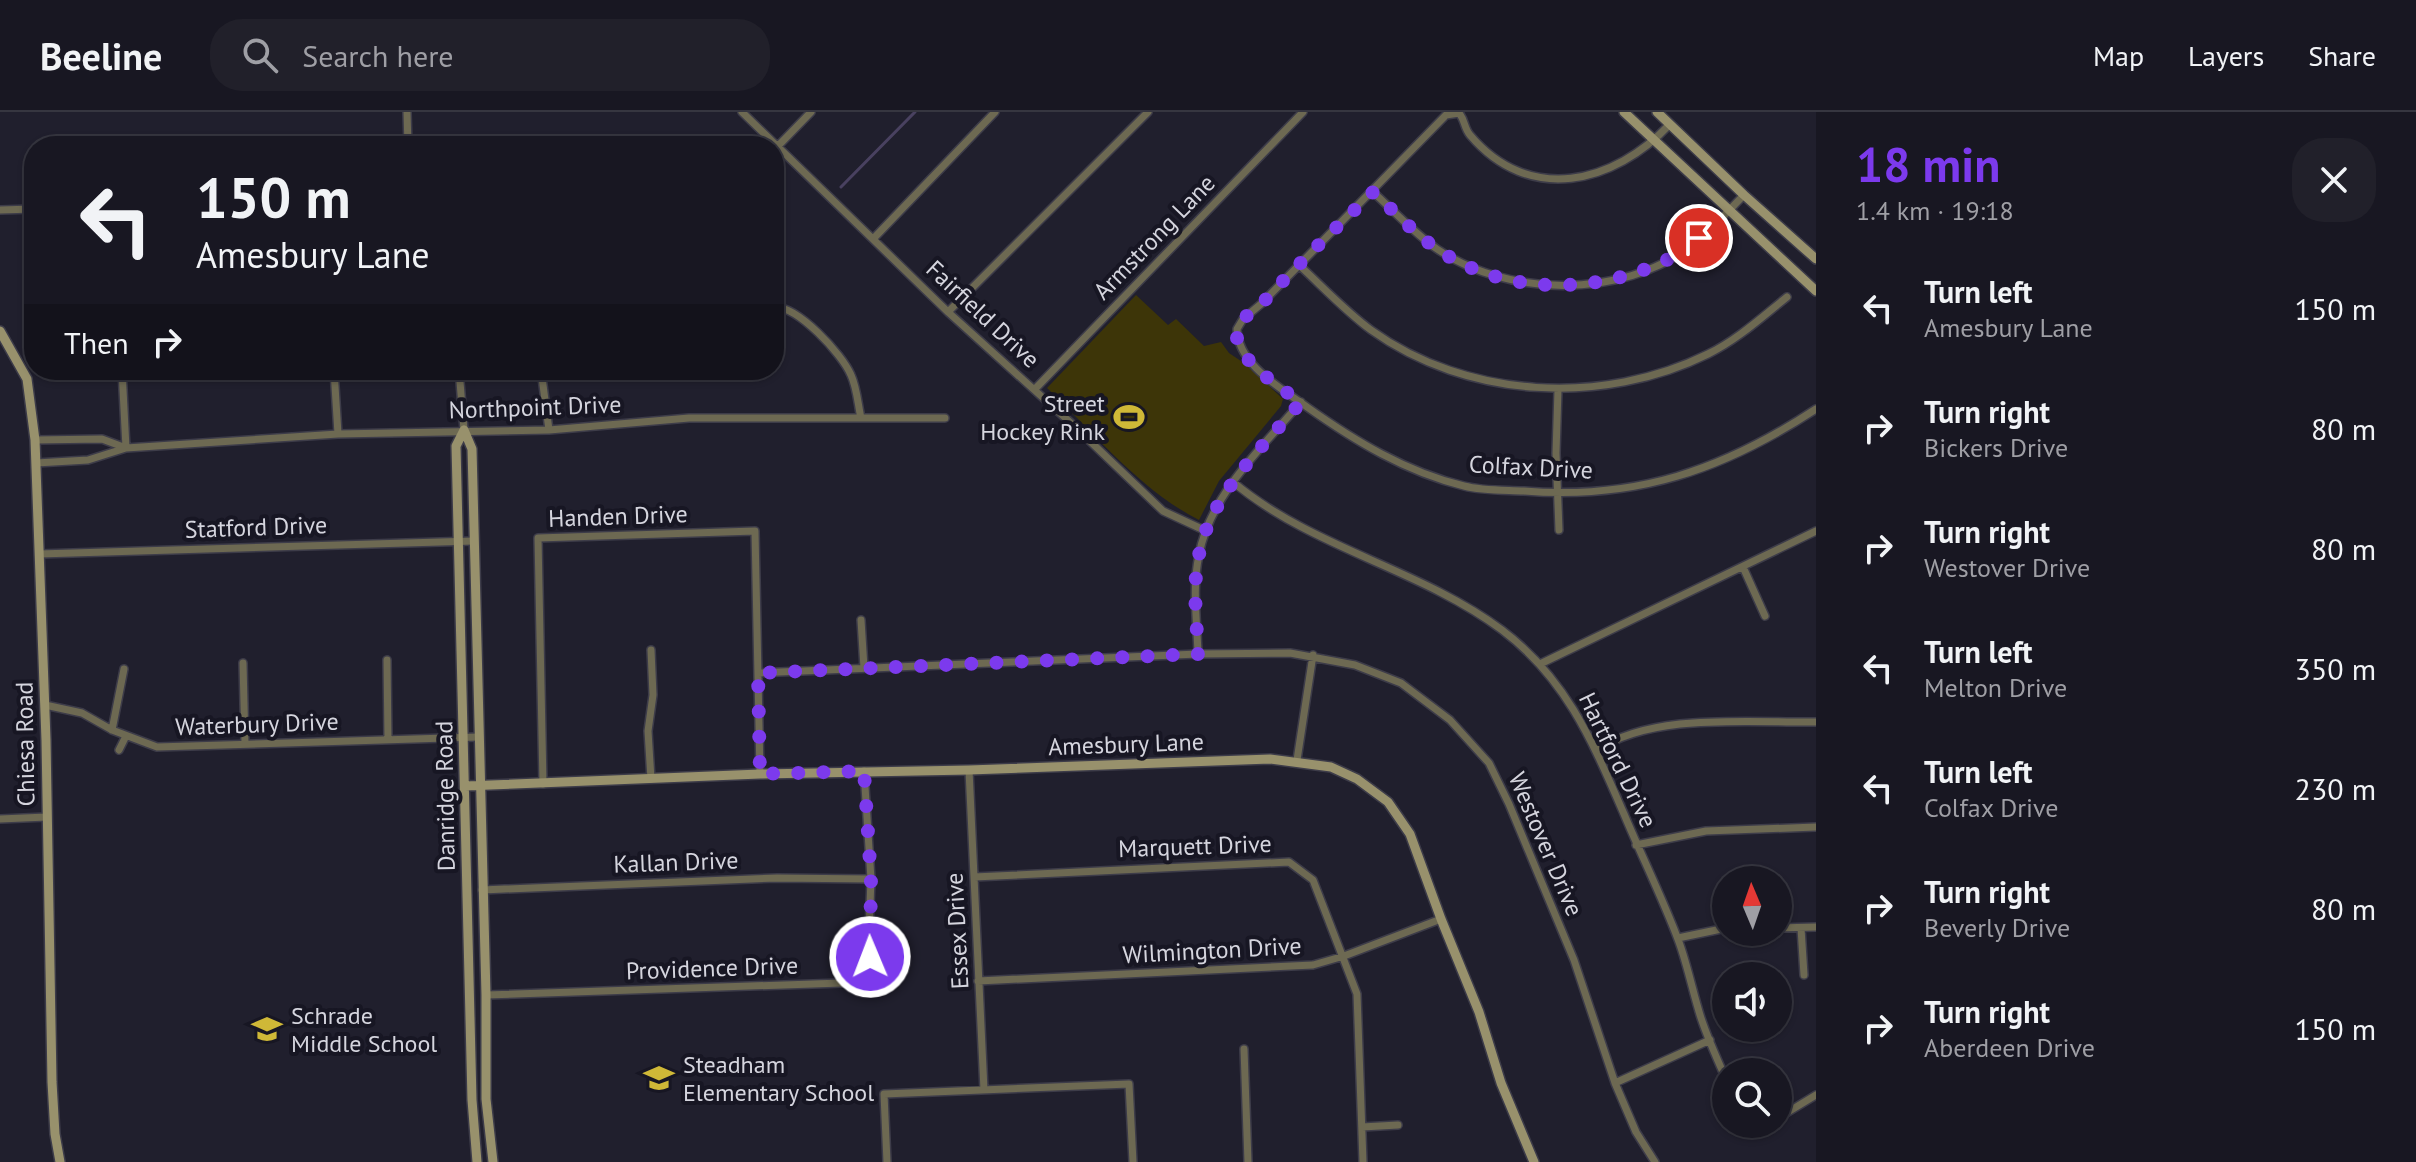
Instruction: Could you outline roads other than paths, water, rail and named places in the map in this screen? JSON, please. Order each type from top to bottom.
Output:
[{"type":"street","points":[[407,112],[408,136]]},
{"type":"street","name":"Fairfield Drive","points":[[742,112],[767,136]]},
{"type":"street","points":[[784,140],[811,112]]},
{"type":"street","points":[[874,238],[995,112]]},
{"type":"street","points":[[948,312],[1148,112]]},
{"type":"street","name":"Armstrong Lane","points":[[1035,389],[1303,112]]},
{"type":"street","points":[[1624,112],[1816,291]]},
{"type":"street","points":[[1657,112],[1816,259]]},
{"type":"street","points":[[1670,124],[1655,140],[1600,174],[1559,179],[1540,178],[1503,162],[1469,134],[1459,113],[1446,115],[1373,192],[1298,264],[1368,328],[1413,354],[1447,369],[1476,377],[1558,390],[1628,382],[1685,365],[1712,353],[1787,297]]},
{"type":"street","name":"Fairfield Drive","points":[[784,152],[948,312],[1035,389],[1163,511],[1206,531]]},
{"type":"street","points":[[1373,192],[1421,236],[1457,260],[1476,270],[1547,286],[1597,283],[1646,269],[1690,247],[1744,195]]},
{"type":"street","points":[[0,210],[24,209]]},
{"type":"street","name":"Colfax Drive","points":[[1298,264],[1243,319],[1237,329],[1240,346],[1247,357],[1270,380],[1371,449],[1465,486],[1557,494],[1632,489],[1687,474],[1757,446],[1816,409]]},
{"type":"street","points":[[784,308],[799,317],[839,355],[852,377],[861,418]]},
{"type":"street","name":"Chiesa Road","points":[[0,331],[24,374]]},
{"type":"street","name":"Chiesa Road","points":[[27,380],[36,463],[45,705],[52,1082],[60,1162]]},
{"type":"street","points":[[123,380],[126,448]]},
{"type":"street","points":[[335,380],[338,434]]},
{"type":"street","name":"Danridge Road","points":[[460,380],[464,430],[472,449],[486,1099],[493,1162]]},
{"type":"street","points":[[542,380],[549,430]]},
{"type":"street","points":[[1558,390],[1559,530]]},
{"type":"street","points":[[1198,654],[1196,582],[1199,554],[1206,531],[1233,482],[1301,402]]},
{"type":"street","name":"Northpoint Drive","points":[[36,463],[88,460],[126,448],[338,434],[549,430],[689,418],[945,418]]},
{"type":"street","name":"Danridge Road","points":[[464,430],[456,446],[472,1110],[477,1162]]},
{"type":"street","name":"Northpoint Drive","points":[[35,440],[102,439],[126,448]]},
{"type":"street","name":"Hartford Drive","points":[[1233,482],[1304,530],[1435,588],[1502,630],[1540,664],[1570,702],[1596,751],[1678,938],[1717,1058]]},
{"type":"street","name":"Handen Drive","points":[[543,784],[538,538],[755,531],[758,673]]},
{"type":"street","points":[[1540,664],[1816,531]]},
{"type":"street","name":"Statford Drive","points":[[39,554],[474,541]]},
{"type":"street","points":[[1743,567],[1765,616]]},
{"type":"street","points":[[861,620],[864,668]]},
{"type":"street","points":[[651,650],[653,695],[648,731],[651,779]]},
{"type":"street","name":"Westover Drive","points":[[758,673],[1198,654],[1290,653],[1355,665],[1401,683],[1450,720],[1489,763],[1574,960],[1615,1083],[1636,1132],[1655,1162]]},
{"type":"street","points":[[1297,760],[1313,655]]},
{"type":"street","points":[[387,660],[388,740]]},
{"type":"street","points":[[243,663],[245,744]]},
{"type":"street","points":[[112,730],[124,669]]},
{"type":"street","points":[[758,673],[760,774]]},
{"type":"street","name":"Waterbury Drive","points":[[45,705],[82,713],[112,730],[157,747],[478,737]]},
{"type":"street","points":[[1596,751],[1612,739],[1639,730],[1668,726],[1816,722]]},
{"type":"street","points":[[119,750],[126,736]]},
{"type":"street","name":"Amesbury Lane","points":[[465,786],[1270,759],[1297,760],[1331,767],[1357,779],[1388,802],[1410,834],[1479,1012],[1501,1083],[1534,1162]]},
{"type":"street","name":"Essex Drive","points":[[969,770],[984,1090]]},
{"type":"street","name":"Providence Drive","points":[[486,995],[871,982],[871,879],[864,771]]},
{"type":"street","points":[[0,819],[47,817]]},
{"type":"street","points":[[1636,845],[1706,831],[1816,827]]},
{"type":"street","name":"Marquett Drive","points":[[974,877],[1289,862],[1313,880],[1357,994],[1363,1162]]},
{"type":"street","name":"Kallan Drive","points":[[482,890],[777,878],[871,879]]},
{"type":"street","name":"Wilmington Drive","points":[[978,981],[1302,966],[1344,956],[1441,919]]},
{"type":"street","points":[[1792,928],[1816,927]]},
{"type":"street","points":[[1801,928],[1804,975]]},
{"type":"street","points":[[1678,938],[1712,931]]},
{"type":"street","points":[[1615,1083],[1710,1040]]},
{"type":"street","points":[[1244,1049],[1248,1162]]},
{"type":"street","points":[[887,1162],[884,1094],[1129,1084],[1133,1162]]},
{"type":"street","points":[[1792,1110],[1816,1095]]},
{"type":"street","points":[[1362,1127],[1398,1125]]},
{"type":"waterway","points":[[841,187],[915,112]]},
{"type":"place","name":"Street Hockey Rink","points":[[1129,417]]},
{"type":"place","name":"Schrade Middle School","points":[[267,1029]]},
{"type":"place","name":"Steadham Elementary School","points":[[659,1078]]}]
